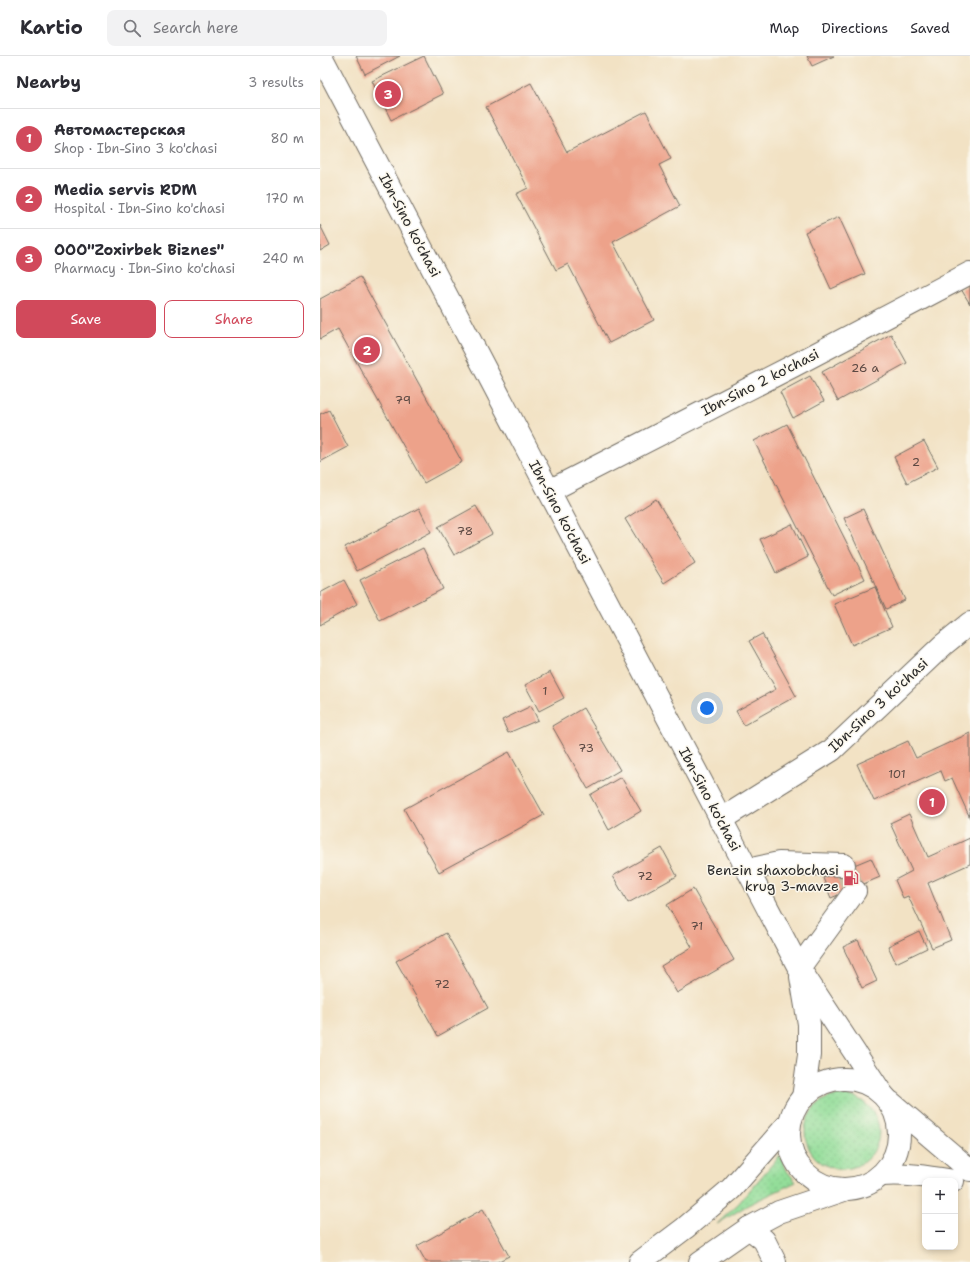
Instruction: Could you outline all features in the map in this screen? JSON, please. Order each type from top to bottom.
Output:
[{"type":"main road","name":"Ibn-Sino ko'chasi","points":[[321,56],[720,820],[799,968]]},
{"type":"main road","name":"Ibn-Sino 2 ko'chasi","points":[[549,491],[970,273]]},
{"type":"main road","name":"Ibn-Sino 3 ko'chasi","points":[[720,820],[832,750],[943,644],[970,623]]},
{"type":"main road","points":[[747,870],[779,863],[844,864]]},
{"type":"main road","points":[[640,1262],[686,1228],[731,1189],[790,1122],[802,1098],[809,1055],[809,1024],[799,968],[854,891]]},
{"type":"main road","points":[[700,1262],[749,1228],[779,1212],[844,1190],[864,1186],[882,1175],[894,1159],[899,1139],[897,1119],[885,1097],[799,968]]},
{"type":"main road","points":[[802,1098],[816,1087],[832,1080],[850,1079],[867,1084],[885,1097],[970,1170]]},
{"type":"main road","points":[[790,1122],[789,1142],[795,1160],[808,1176],[825,1186],[844,1190]]},
{"type":"main road","points":[[882,1175],[897,1174],[936,1178]]},
{"type":"main road","points":[[958,1182],[970,1184]]},
{"type":"main road","points":[[749,1228],[764,1240],[775,1262]]},
{"type":"green space","points":[[842,1095],[856,1098],[868,1106],[876,1118],[879,1132],[876,1146],[868,1158],[856,1166],[842,1169],[828,1166],[816,1158],[808,1146],[805,1132],[808,1118],[816,1106],[828,1098]]},
{"type":"green space","points":[[780,1155],[787,1171],[796,1182],[748,1205],[717,1224],[739,1203]]},
{"type":"building","points":[[356,56],[400,56],[365,74]]},
{"type":"building","points":[[424,56],[443,94],[391,120],[372,81]]},
{"type":"building","points":[[807,56],[834,56],[812,66]]},
{"type":"building","points":[[531,83],[567,152],[646,111],[671,159],[659,165],[680,206],[613,242],[654,320],[609,343],[568,264],[556,270],[516,194],[528,188],[486,107]]},
{"type":"building","points":[[839,217],[865,274],[831,289],[805,232]]},
{"type":"building","points":[[320,225],[330,245],[320,251]]},
{"type":"building","points":[[360,277],[462,462],[424,483],[338,329],[320,339],[320,299]]},
{"type":"building","points":[[970,284],[970,304],[961,289]]},
{"type":"building","points":[[891,334],[907,363],[838,401],[822,372]]},
{"type":"building","points":[[810,376],[824,401],[793,418],[780,392]]},
{"type":"building","points":[[329,410],[348,447],[320,462],[320,414]]},
{"type":"building","points":[[787,424],[865,579],[832,595],[754,441]]},
{"type":"building","points":[[924,441],[938,467],[907,483],[894,457]]},
{"type":"building","points":[[656,499],[695,563],[664,583],[625,519]]},
{"type":"building","points":[[476,506],[492,534],[454,555],[438,527]]},
{"type":"building","points":[[419,508],[431,532],[357,571],[345,547]]},
{"type":"building","points":[[863,509],[905,600],[886,609],[844,518]]},
{"type":"building","points":[[792,524],[808,557],[776,573],[760,539]]},
{"type":"building","points":[[423,548],[443,589],[380,621],[360,580]]},
{"type":"building","points":[[344,580],[357,604],[320,625],[320,593]]},
{"type":"building","points":[[875,587],[892,627],[852,645],[834,604]]},
{"type":"building","points":[[762,634],[796,696],[744,725],[736,711],[776,689],[749,641]]},
{"type":"building","points":[[550,672],[564,698],[539,711],[525,685]]},
{"type":"building","points":[[531,706],[538,720],[508,733],[502,720]]},
{"type":"building","points":[[583,708],[620,770],[588,789],[552,726]]},
{"type":"building","points":[[970,733],[970,818],[952,778],[945,781],[941,771],[874,801],[857,764],[908,741],[916,758]]},
{"type":"building","points":[[509,752],[544,815],[439,872],[404,809]]},
{"type":"building","points":[[621,777],[641,811],[609,830],[590,795]]},
{"type":"building","points":[[909,814],[928,857],[970,838],[970,864],[928,883],[951,940],[932,948],[908,896],[903,898],[895,880],[912,871],[890,823]]},
{"type":"building","points":[[662,848],[677,876],[628,903],[613,876]]},
{"type":"building","name":"Benzin shaxobchasi krug 3-mavze","points":[[871,858],[880,877],[831,898],[823,878]]},
{"type":"building","points":[[693,889],[734,960],[677,993],[661,966],[692,947],[667,905]]},
{"type":"building","points":[[919,931],[927,948],[896,963],[888,946]]},
{"type":"building","points":[[446,933],[488,1008],[438,1036],[396,961]]},
{"type":"building","points":[[858,940],[877,981],[862,988],[843,947]]},
{"type":"building","points":[[483,1209],[509,1256],[497,1262],[426,1262],[417,1246]]},
{"type":"tunnel","points":[[844,865],[855,891]]},
{"type":"place","name":"OOO\"Zoxirbek Biznes\"","points":[[388,94]]},
{"type":"place","name":"Media servis RDM","points":[[367,350]]},
{"type":"place","name":"Автомастерская","points":[[932,802]]},
{"type":"place","name":"Benzin shaxobchasi krug 3-mavze","points":[[851,878]]}]
